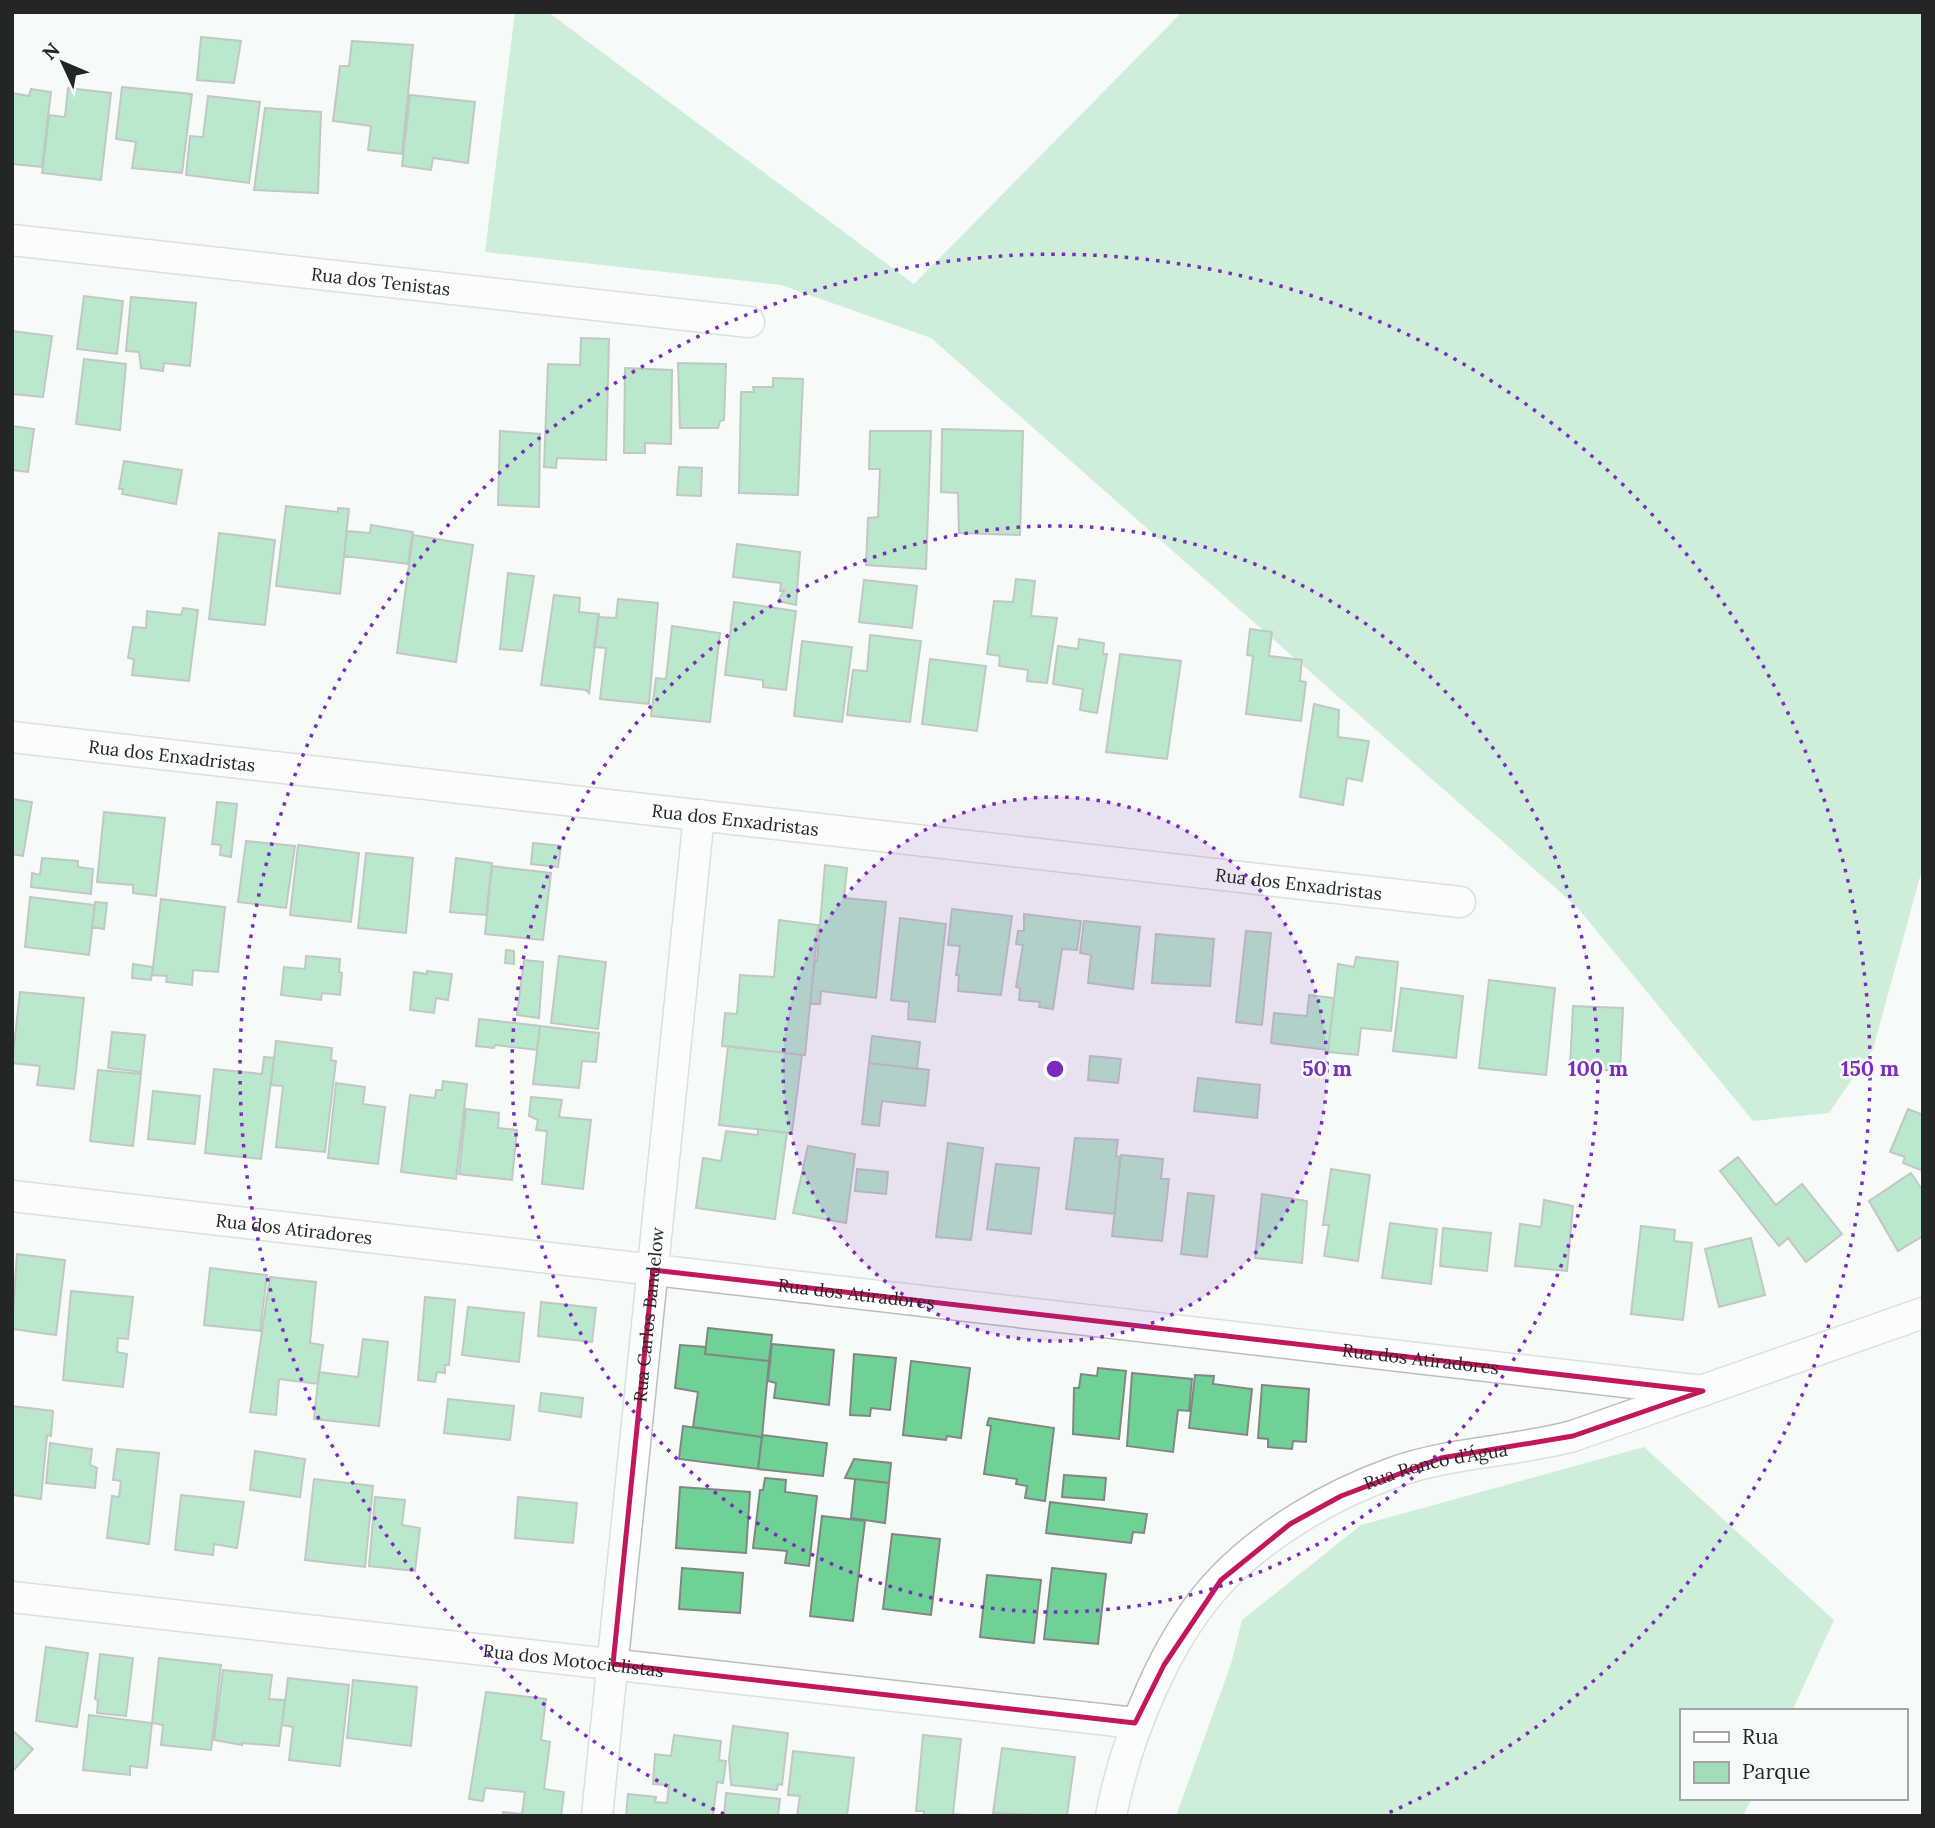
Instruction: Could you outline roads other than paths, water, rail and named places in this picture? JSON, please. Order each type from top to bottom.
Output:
[{"type":"street","name":"Rua dos Tenistas","points":[[12,240],[749,322]]},
{"type":"street","name":"Rua dos Enxadristas","points":[[12,737],[1460,902]]},
{"type":"street","name":"Rua Carlos Bandelow","points":[[597,1816],[699,815]]},
{"type":"street","name":"Rua dos Atiradores","points":[[12,1196],[1703,1391]]},
{"type":"street","name":"Rua Ronco d’Água","points":[[1111,1816],[1120,1768],[1135,1723],[1197,1611],[1221,1580],[1251,1552],[1290,1524],[1391,1473],[1441,1458],[1532,1447],[1573,1436],[1923,1313]]},
{"type":"street","name":"Rua dos Motociclistas","points":[[12,1597],[1135,1723]]}]
